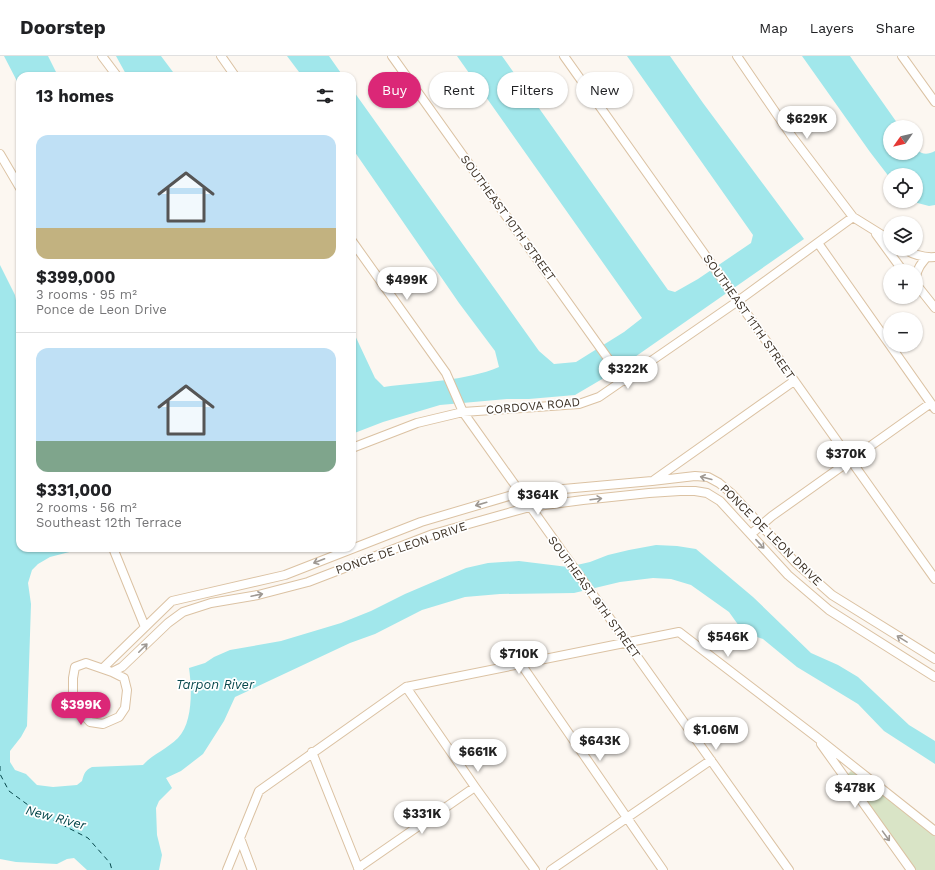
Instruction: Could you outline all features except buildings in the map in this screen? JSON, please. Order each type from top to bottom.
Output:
[{"type":"street","points":[[102,56],[114,72]]},
{"type":"street","points":[[221,56],[232,72]]},
{"type":"street","name":"SOUTHEAST 10TH STREET","points":[[392,56],[624,381]]},
{"type":"street","name":"SOUTHEAST 11TH STREET","points":[[564,56],[935,578]]},
{"type":"street","points":[[737,56],[793,138],[853,217],[883,236]]},
{"type":"street","points":[[902,56],[935,102]]},
{"type":"street","points":[[0,154],[16,181]]},
{"type":"street","name":"CORDOVA ROAD","points":[[356,446],[417,423],[463,412],[579,404],[599,397],[624,381],[853,217]]},
{"type":"street","points":[[873,230],[898,264]]},
{"type":"street","points":[[750,534],[772,516],[850,460],[933,406],[818,243]]},
{"type":"street","name":"SOUTHEAST 9TH STREET","points":[[356,247],[446,374],[463,412],[519,493],[628,643],[789,870]]},
{"type":"street","points":[[918,256],[926,258],[935,257]]},
{"type":"street","points":[[921,264],[926,258]]},
{"type":"street","points":[[923,293],[935,308]]},
{"type":"street","points":[[649,493],[652,481],[794,381]]},
{"type":"street","name":"PONCE DE LEON DRIVE","points":[[356,546],[420,522],[519,493],[695,476],[708,477],[719,483],[731,493],[796,563],[832,594],[935,659]]},
{"type":"street","name":"PONCE DE LEON DRIVE","points":[[112,672],[122,667],[168,623],[183,612],[211,603],[258,595],[308,582],[433,534],[530,507],[649,493],[695,491],[707,493],[720,501],[788,575],[829,610],[935,677]]},
{"type":"street","points":[[116,552],[145,626]]},
{"type":"street","name":"PONCE DE LEON DRIVE","points":[[103,668],[172,601],[285,575],[340,552]]},
{"type":"street","points":[[227,870],[259,791],[312,752],[406,687],[679,632],[935,830]]},
{"type":"street","points":[[86,663],[112,672],[124,678],[127,690],[125,708],[119,717],[103,724],[90,722],[80,711],[73,693],[72,678],[75,667],[86,663]]},
{"type":"street","points":[[521,664],[663,870]]},
{"type":"street","points":[[406,687],[475,787],[535,870]]},
{"type":"street","points":[[815,736],[911,870]]},
{"type":"street","points":[[312,752],[359,869],[475,787]]},
{"type":"street","points":[[551,870],[711,760]]},
{"type":"street","points":[[844,777],[849,771],[856,768]]},
{"type":"street","points":[[240,838],[252,870]]},
{"type":"green space","points":[[851,771],[855,772],[935,834],[935,870],[913,870],[848,778],[848,774]]},
{"type":"water","points":[[4,56],[48,56],[56,72],[16,72],[16,79]]},
{"type":"water","points":[[116,56],[161,56],[173,72],[125,72]]},
{"type":"water","points":[[287,56],[329,56],[340,72],[299,72]]},
{"type":"water","points":[[457,56],[502,56],[513,72],[497,72],[497,108],[539,108],[668,290],[675,292],[698,279],[751,243],[753,235],[627,56],[670,56],[804,239],[609,375],[575,395],[440,405],[383,422],[356,432],[356,338],[375,378],[384,387],[458,378],[486,372],[499,367],[495,351],[459,303],[356,154],[356,95],[539,351],[554,364],[576,362],[624,332],[642,318],[489,101],[489,72],[468,72]]},
{"type":"water","points":[[802,56],[850,56],[895,120],[883,120],[883,160],[923,160],[923,153],[925,154],[935,151],[935,205],[929,206],[923,204],[923,168],[883,169]]},
{"type":"water","points":[[0,265],[15,295],[16,300],[16,552],[69,552],[50,557],[38,564],[32,570],[28,583],[31,604],[27,726],[21,737],[10,751],[10,762],[15,770],[26,774],[37,785],[53,787],[77,785],[82,781],[86,771],[92,767],[143,765],[174,742],[183,732],[189,715],[191,695],[189,668],[205,663],[230,650],[281,641],[341,623],[466,568],[488,563],[519,561],[568,567],[590,562],[608,555],[656,545],[696,549],[753,597],[811,653],[838,665],[858,677],[909,725],[935,741],[935,764],[884,731],[858,704],[797,667],[763,639],[751,635],[731,649],[721,641],[737,631],[739,626],[729,612],[691,585],[671,579],[653,578],[620,582],[574,593],[500,594],[465,597],[422,610],[375,634],[350,643],[235,697],[224,721],[203,754],[181,771],[166,778],[172,788],[159,801],[156,808],[157,835],[162,855],[159,870],[87,870],[74,858],[67,859],[57,864],[16,862],[0,859]]},
{"type":"ferry route","points":[[0,766],[0,774],[9,791],[39,813],[88,838],[110,863],[112,870]]},
{"type":"water label","name":"Tarpon River","points":[[215,684]]},
{"type":"water label","name":"New River","points":[[56,817]]}]
